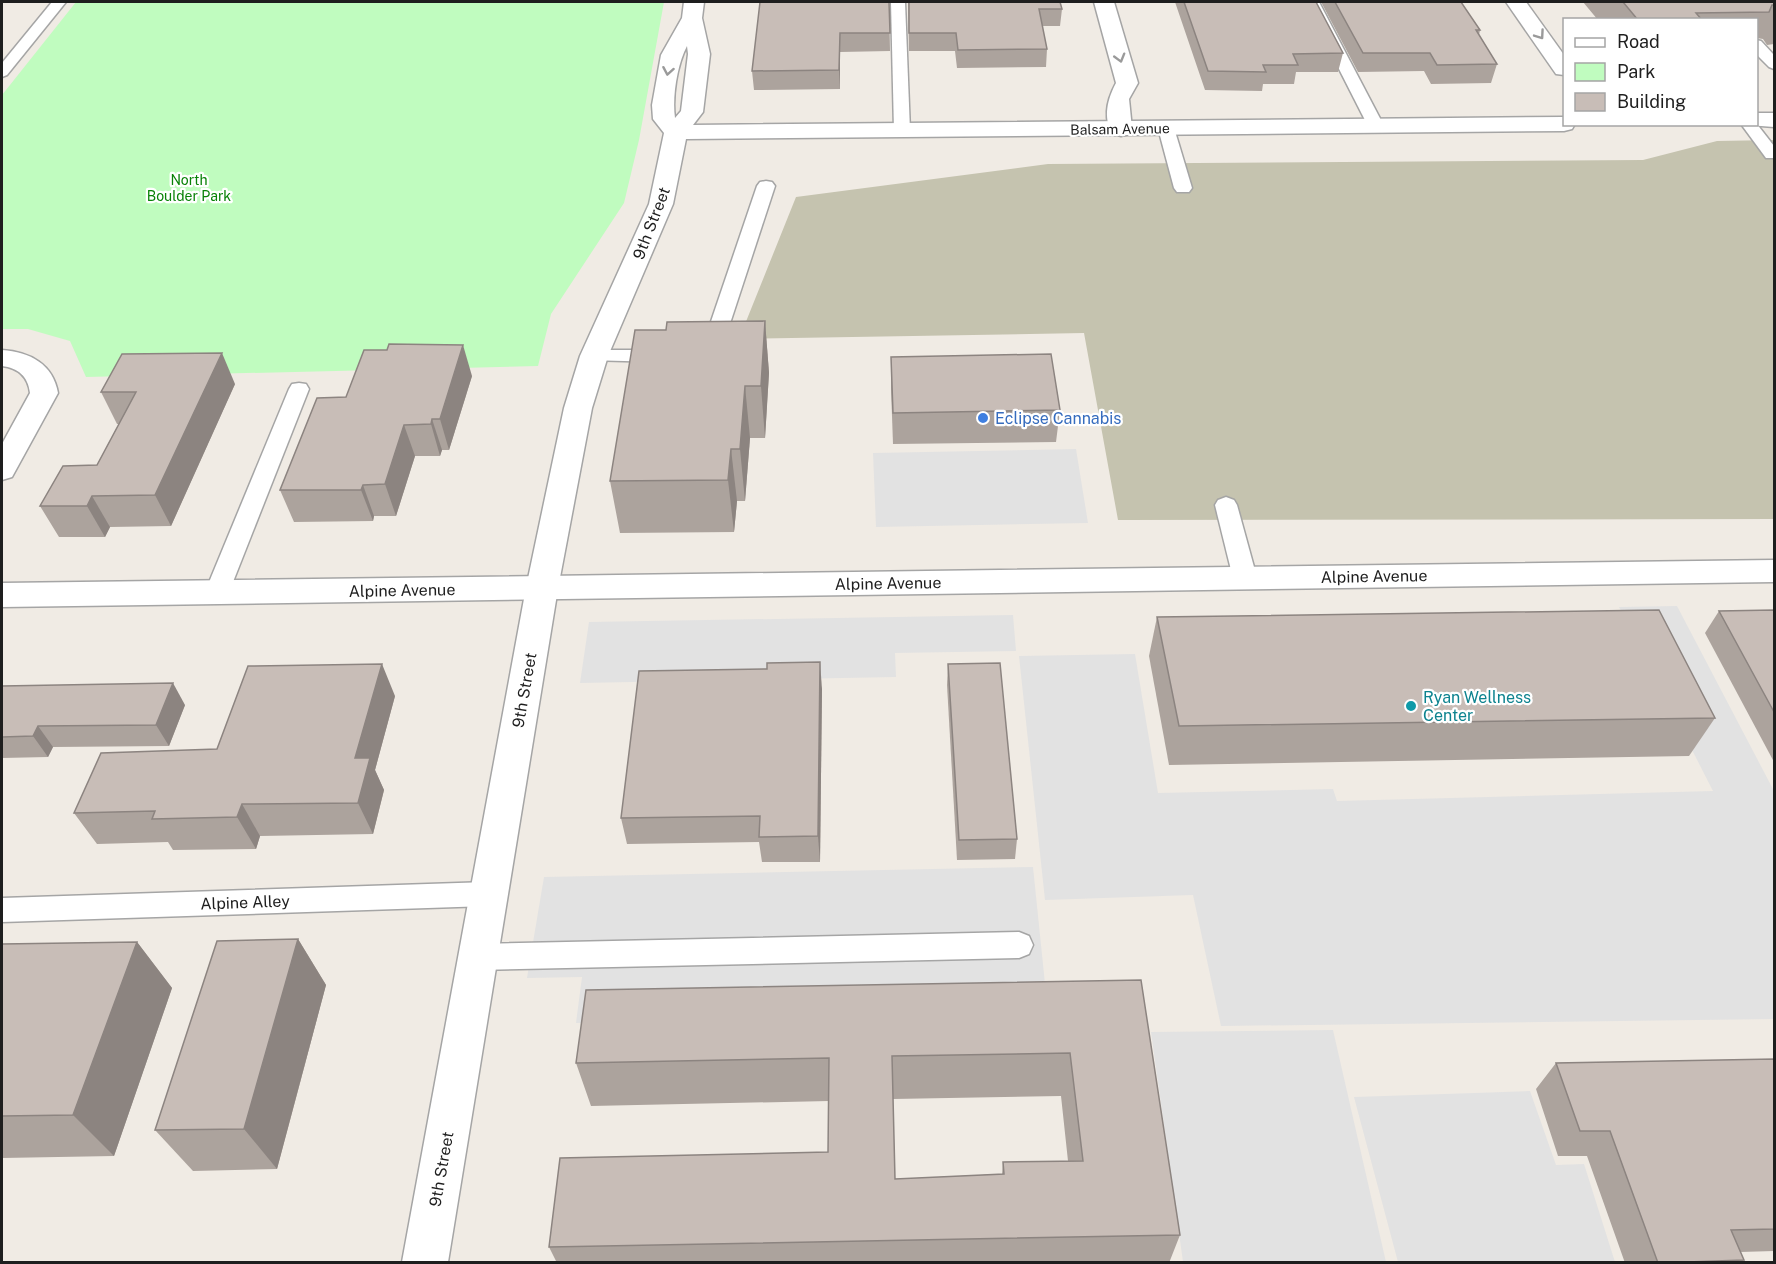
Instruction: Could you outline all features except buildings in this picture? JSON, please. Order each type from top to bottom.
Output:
[{"type":"street","points":[[1104,2],[1127,83],[1118,99],[1121,129]]},
{"type":"street","points":[[1516,2],[1563,68]]},
{"type":"street","name":"9th Street","points":[[676,132],[664,119],[663,105],[672,55],[693,10]]},
{"type":"street","name":"9th Street","points":[[425,1263],[542,588],[578,408],[594,356],[661,204],[676,132],[692,112],[699,54],[693,10]]},
{"type":"street","points":[[1758,120],[1774,120]]},
{"type":"street","name":"Balsam Avenue","points":[[676,132],[1563,124]]},
{"type":"street","points":[[2,358],[10,358],[32,366],[44,381],[44,393],[2,470]]},
{"type":"street","name":"Alpine Avenue","points":[[2,595],[1774,571]]},
{"type":"lane","points":[[2,72],[59,2]]},
{"type":"lane","points":[[898,2],[902,131]]},
{"type":"lane","points":[[1312,2],[1376,126]]},
{"type":"lane","points":[[1758,46],[1774,64]]},
{"type":"lane","points":[[1751,126],[1772,154]]},
{"type":"lane","points":[[1166,128],[1183,188]]},
{"type":"lane","points":[[698,355],[710,355],[766,186]]},
{"type":"lane","points":[[594,356],[675,356]]},
{"type":"lane","points":[[217,592],[299,389]]},
{"type":"lane","points":[[1226,505],[1245,578]]},
{"type":"lane","name":"Alpine Alley","points":[[2,910],[488,894]]},
{"type":"lane","points":[[477,957],[1019,945]]},
{"type":"shaded area","points":[[1774,140],[1774,519],[1118,520],[1084,333],[739,339],[796,197],[1048,164],[1643,160],[1717,141]]},
{"type":"shaded area","points":[[1076,449],[1088,523],[876,527],[873,453]]},
{"type":"shaded area","points":[[1677,606],[1774,791],[1774,1019],[1221,1026],[1193,895],[1045,900],[1019,656],[1135,654],[1158,793],[1333,789],[1337,801],[1713,791],[1619,607]]},
{"type":"shaded area","points":[[1013,615],[1016,651],[895,653],[896,677],[580,683],[589,622]]},
{"type":"shaded area","points":[[1033,867],[1048,1013],[576,1023],[582,977],[527,978],[544,877]]},
{"type":"shaded area","points":[[1333,1030],[1386,1262],[1183,1262],[1151,1032]]},
{"type":"shaded area","points":[[1530,1091],[1556,1165],[1584,1164],[1615,1262],[1398,1262],[1354,1097]]},
{"type":"green space","name":"North Boulder Park","points":[[76,2],[664,2],[639,140],[624,203],[551,314],[538,366],[86,377],[70,341],[28,329],[2,329],[2,95]]},
{"type":"place","name":"Eclipse Cannabis","points":[[983,418]]},
{"type":"place","name":"Ryan Wellness Center","points":[[1411,706]]}]
